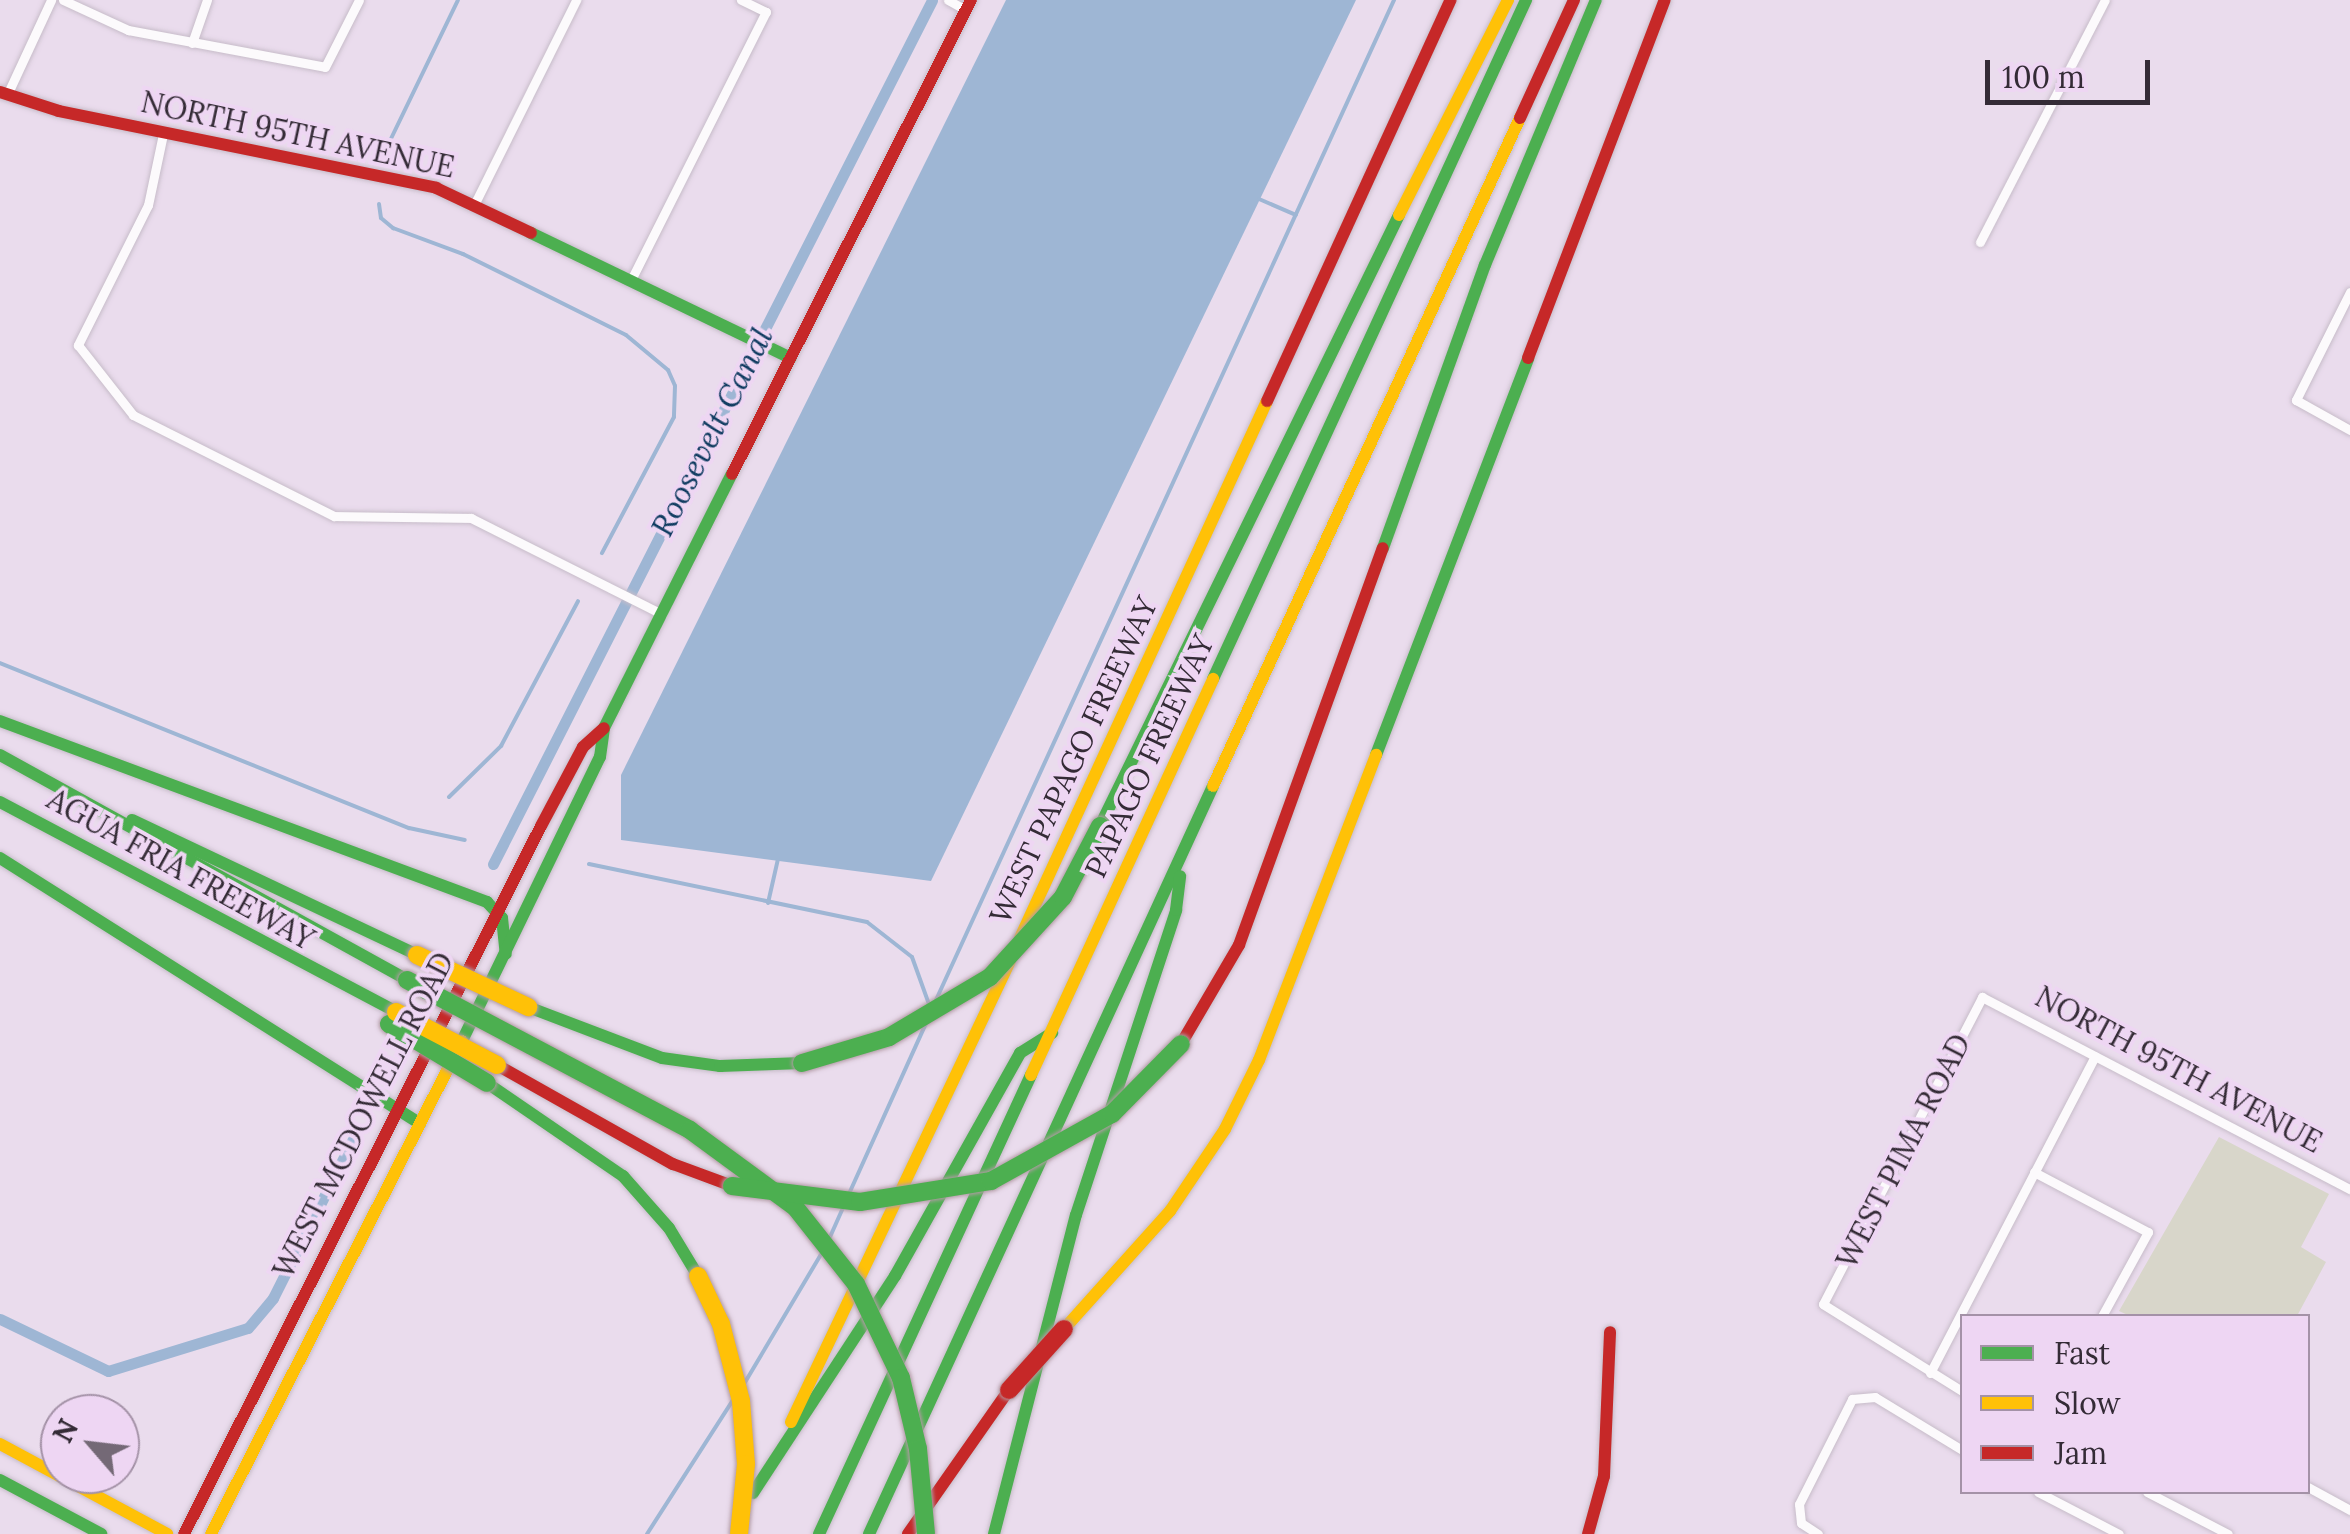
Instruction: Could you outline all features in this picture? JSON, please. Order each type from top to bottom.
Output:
[{"type":"main road","name":"WEST PAPAGO FREEWAY","points":[[728,1534],[835,1338],[1451,0]]},
{"type":"main road","points":[[37,776],[528,1006],[662,1058],[720,1066],[802,1063],[889,1037],[990,977],[1063,897],[1237,536],[1508,0]]},
{"type":"main road","name":"PAPAGO FREEWAY","points":[[819,1534],[1526,0]]},
{"type":"main road","points":[[868,1534],[1574,0]]},
{"type":"main road","points":[[392,1018],[497,1065],[673,1164],[732,1186],[860,1202],[932,1196],[991,1181],[1039,1160],[1112,1114],[1181,1044],[1239,945],[1485,264],[1596,0]]},
{"type":"main road","points":[[908,1534],[1009,1390],[1170,1210],[1252,1074],[1664,0]]},
{"type":"main road","name":"WEST MCDOWELL ROAD","points":[[211,1534],[506,954],[600,757],[604,728],[969,5]]},
{"type":"main road","name":"NORTH 95TH AVENUE","points":[[4,94],[163,134],[354,168],[475,202],[791,358]]},
{"type":"main road","points":[[0,722],[498,909],[506,954]]},
{"type":"main road","name":"WEST MCDOWELL ROAD","points":[[184,1534],[498,909],[583,747],[604,728]]},
{"type":"main road","name":"AGUA FRIA FREEWAY","points":[[0,754],[37,776]]},
{"type":"main road","points":[[37,776],[407,980],[690,1130],[795,1207],[856,1284],[895,1363],[918,1449],[926,1534]]},
{"type":"main road","name":"AGUA FRIA FREEWAY","points":[[0,802],[392,1018]]},
{"type":"main road","points":[[994,1534],[1096,1144],[1176,910],[1183,856]]},
{"type":"main road","points":[[0,858],[395,1112],[420,1124]]},
{"type":"main road","points":[[392,1018],[623,1176],[669,1228],[721,1324],[740,1401],[746,1464],[739,1534]]},
{"type":"main road","points":[[753,1493],[895,1276],[1020,1053],[1052,1033]]},
{"type":"main road","points":[[1592,1533],[1604,1476],[1610,1332]]},
{"type":"main road","points":[[0,1444],[168,1534]]},
{"type":"main road","points":[[0,1480],[101,1534]]},
{"type":"street","points":[[4,94],[50,0]]},
{"type":"street","points":[[63,0],[128,30],[325,67],[359,0]]},
{"type":"street","points":[[192,43],[207,0]]},
{"type":"street","points":[[475,202],[576,0]]},
{"type":"street","points":[[632,278],[766,12],[742,0]]},
{"type":"street","points":[[948,0],[969,5]]},
{"type":"street","points":[[1980,242],[2105,0]]},
{"type":"street","points":[[163,134],[148,205],[78,346],[133,415],[334,516],[461,516],[662,614]]},
{"type":"street","points":[[2350,292],[2296,400],[2350,430]]},
{"type":"street","name":"NORTH 95TH AVENUE","points":[[1982,997],[2350,1189]]},
{"type":"street","name":"WEST PIMA ROAD","points":[[1930,1373],[1823,1304],[1982,997]]},
{"type":"street","points":[[1961,1314],[2095,1056]]},
{"type":"street","points":[[2034,1172],[2148,1232],[2103,1314]]},
{"type":"street","points":[[1960,1315],[1930,1373],[1960,1390]]},
{"type":"street","points":[[1818,1534],[1801,1523],[1799,1504],[1852,1399],[1875,1398],[1960,1449]]},
{"type":"street","points":[[2310,1488],[2350,1510]]},
{"type":"street","points":[[2042,1494],[2119,1534]]},
{"type":"street","points":[[2151,1494],[2228,1534]]},
{"type":"shaded area","points":[[2219,1137],[2329,1194],[2301,1247],[2326,1262],[2298,1314],[2119,1311]]},
{"type":"water","points":[[1006,0],[1356,0],[931,881],[621,840],[621,775]]},
{"type":"waterway","points":[[386,149],[458,0]]},
{"type":"waterway","name":"Roosevelt Canal","points":[[493,864],[932,0]]},
{"type":"waterway","points":[[936,1000],[1394,0]]},
{"type":"waterway","points":[[1259,199],[1296,215]]},
{"type":"waterway","points":[[379,204],[381,218],[393,228],[463,254],[626,335],[668,370],[675,386],[674,417],[602,553]]},
{"type":"waterway","points":[[449,797],[501,746],[578,601]]},
{"type":"waterway","points":[[0,663],[409,828],[465,840]]},
{"type":"waterway","points":[[768,903],[778,859]]},
{"type":"waterway","points":[[589,864],[867,922],[912,957],[930,1007]]},
{"type":"waterway","points":[[848,1196],[926,1023]]},
{"type":"waterway","name":"Roosevelt Canal","points":[[0,1319],[108,1371],[248,1328],[273,1298],[355,1135]]},
{"type":"waterway","points":[[830,1237],[844,1205]]},
{"type":"waterway","points":[[744,1384],[823,1251]]},
{"type":"waterway","points":[[647,1534],[733,1400]]},
{"type":"traffic: fast","points":[[1213,679],[1526,0]]},
{"type":"traffic: fast","points":[[1383,548],[1485,265],[1596,0]]},
{"type":"traffic: fast","points":[[1100,826],[1399,215]]},
{"type":"traffic: fast","points":[[531,233],[791,358]]},
{"type":"traffic: fast","points":[[1376,755],[1528,358]]},
{"type":"traffic: fast","points":[[462,1041],[600,757],[604,728],[732,474]]},
{"type":"traffic: fast","points":[[0,721],[487,902],[502,918],[506,954]]},
{"type":"traffic: fast","points":[[0,755],[407,980]]},
{"type":"traffic: fast","points":[[869,1534],[1213,786]]},
{"type":"traffic: fast","points":[[0,802],[396,1012]]},
{"type":"traffic: fast","points":[[132,820],[417,955]]},
{"type":"traffic: fast","points":[[802,1063],[889,1037],[990,977],[1063,897],[1100,826]]},
{"type":"traffic: fast","points":[[0,858],[420,1124]]},
{"type":"traffic: fast","points":[[994,1534],[1076,1215],[1176,910],[1180,876]]},
{"type":"traffic: fast","points":[[407,980],[690,1130],[795,1207],[856,1284],[901,1378],[918,1449],[926,1534]]},
{"type":"traffic: fast","points":[[528,1007],[662,1058],[720,1066],[802,1063]]},
{"type":"traffic: fast","points":[[389,1024],[487,1083]]},
{"type":"traffic: fast","points":[[753,1493],[895,1276],[1020,1053],[1052,1033]]},
{"type":"traffic: fast","points":[[732,1186],[860,1202],[991,1181],[1112,1114],[1181,1044]]},
{"type":"traffic: fast","points":[[819,1534],[1031,1075]]},
{"type":"traffic: fast","points":[[487,1083],[623,1176],[669,1228],[698,1276]]},
{"type":"traffic: fast","points":[[0,1480],[101,1534]]},
{"type":"traffic: slow","points":[[1399,215],[1508,0]]},
{"type":"traffic: slow","points":[[1213,786],[1520,118]]},
{"type":"traffic: slow","points":[[1020,938],[1267,401]]},
{"type":"traffic: slow","points":[[1031,1075],[1213,679]]},
{"type":"traffic: slow","points":[[1064,1329],[1170,1211],[1225,1129],[1259,1060],[1376,755]]},
{"type":"traffic: slow","points":[[417,955],[528,1007]]},
{"type":"traffic: slow","points":[[791,1422],[1010,961]]},
{"type":"traffic: slow","points":[[396,1012],[497,1065]]},
{"type":"traffic: slow","points":[[211,1534],[462,1041]]},
{"type":"traffic: slow","points":[[698,1276],[721,1324],[741,1401],[746,1464],[739,1534]]},
{"type":"traffic: slow","points":[[0,1444],[167,1534]]},
{"type":"traffic: jam","points":[[732,474],[971,0]]},
{"type":"traffic: jam","points":[[1267,401],[1451,0]]},
{"type":"traffic: jam","points":[[1520,118],[1574,0]]},
{"type":"traffic: jam","points":[[1528,358],[1665,0]]},
{"type":"traffic: jam","points":[[0,92],[59,111],[436,188],[531,233]]},
{"type":"traffic: jam","points":[[1181,1044],[1239,945],[1383,548]]},
{"type":"traffic: jam","points":[[184,1534],[541,826],[583,747],[604,728]]},
{"type":"traffic: jam","points":[[497,1065],[673,1164],[732,1186]]},
{"type":"traffic: jam","points":[[1009,1390],[1064,1329]]},
{"type":"traffic: jam","points":[[1588,1534],[1604,1476],[1610,1332]]},
{"type":"traffic: jam","points":[[908,1534],[1009,1390]]}]
